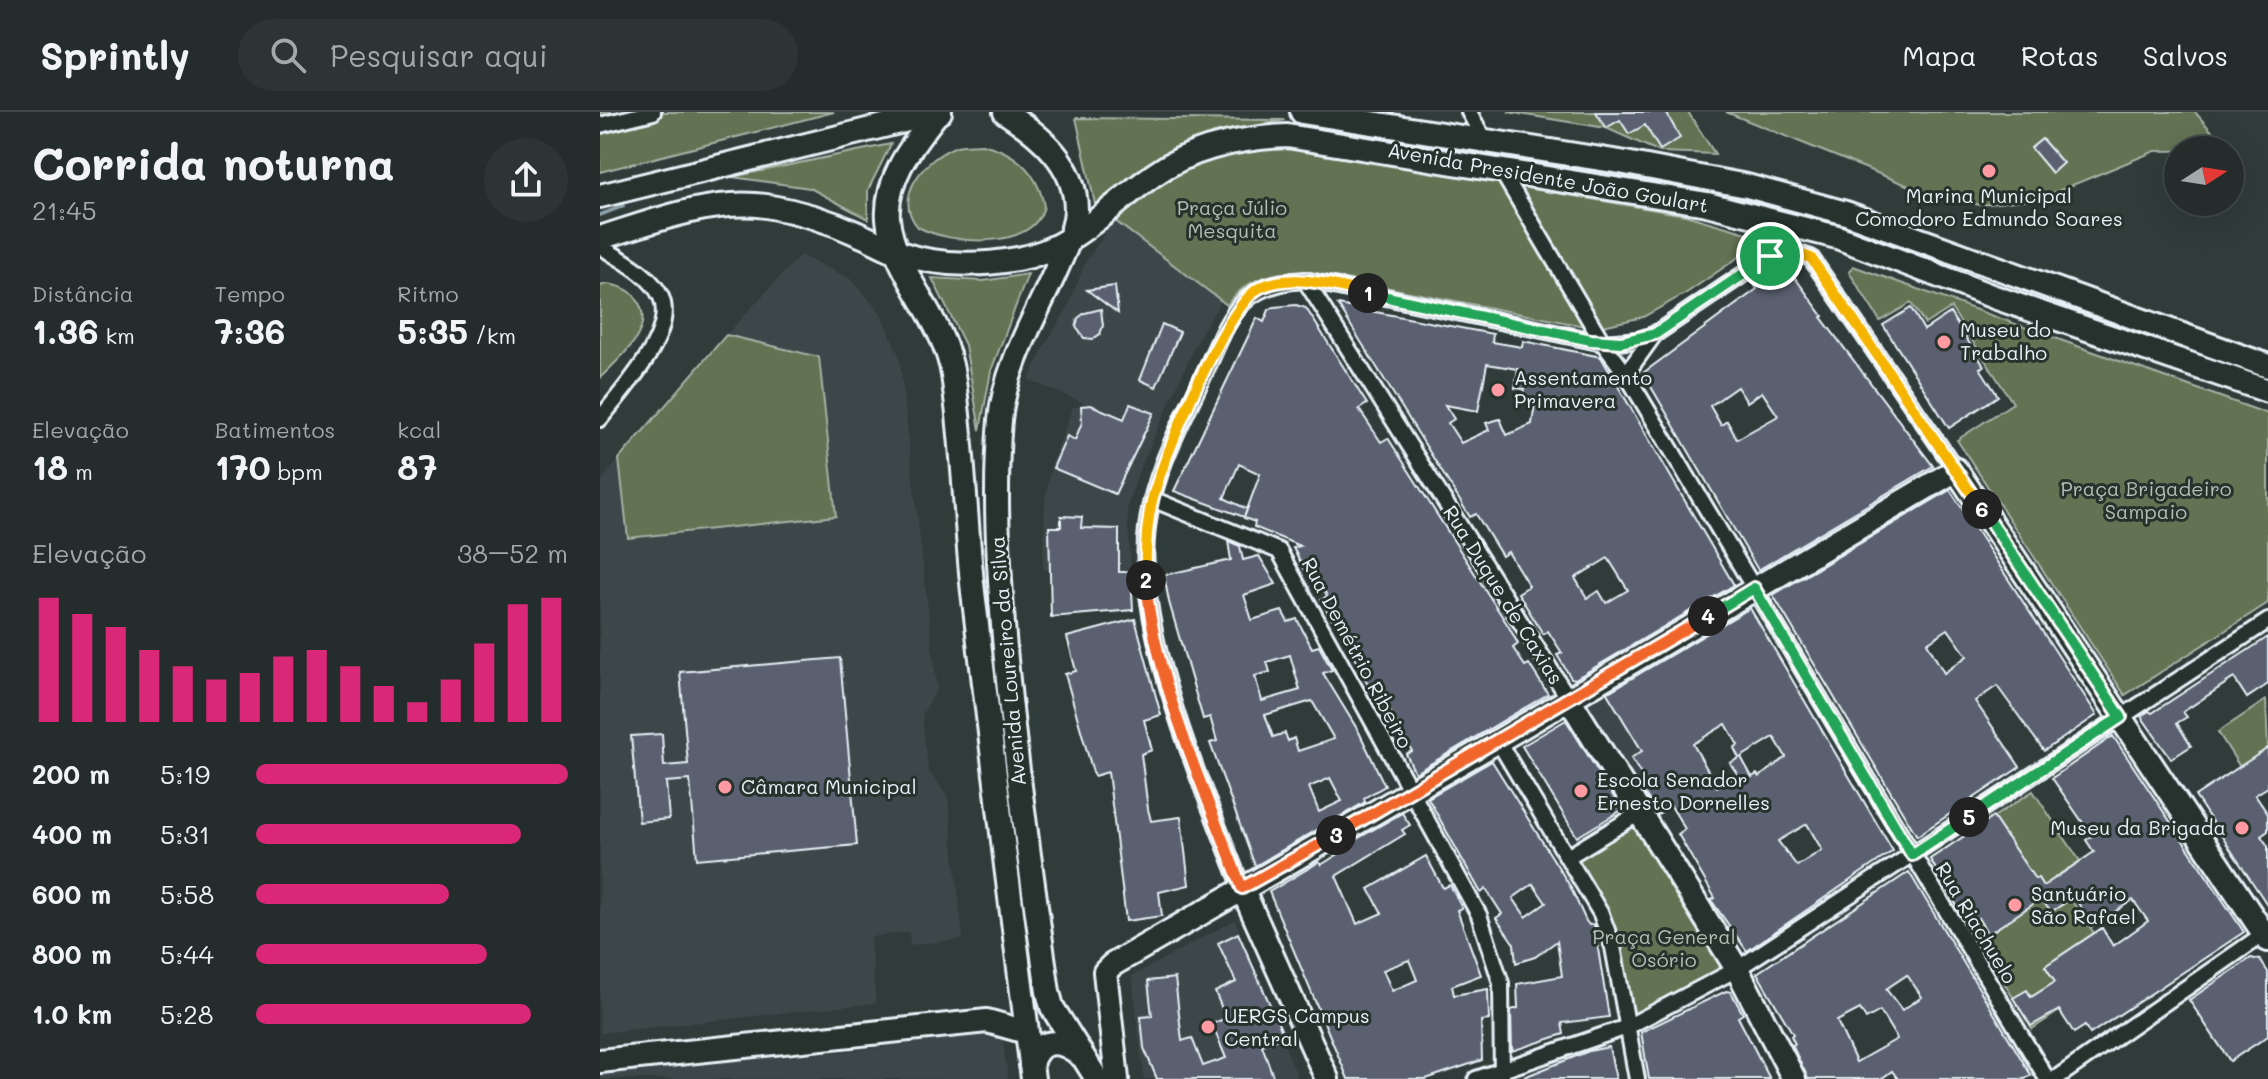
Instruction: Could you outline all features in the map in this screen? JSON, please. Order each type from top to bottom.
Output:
[{"type":"main road","points":[[600,196],[939,112]]},
{"type":"main road","name":"Avenida Loureiro da Silva","points":[[939,112],[910,149],[897,172],[890,195],[888,219],[898,252],[944,339],[950,359],[959,414],[973,588],[1032,1072]]},
{"type":"main road","points":[[600,238],[692,212],[725,206],[762,206],[795,212],[856,232],[898,252],[953,263],[982,263],[1042,253],[1069,241],[1076,210],[1068,174],[1049,147],[1005,112]]},
{"type":"main road","name":"Avenida Presidente João Goulart","points":[[1302,112],[1666,170],[1747,186],[1832,209],[2268,366]]},
{"type":"main road","name":"Avenida Presidente João Goulart","points":[[1069,241],[1157,172],[1217,146],[1241,140],[1287,136],[1352,144],[1502,172],[1707,204],[1837,237],[1994,297],[2268,391]]},
{"type":"main road","name":"Avenida Loureiro da Silva","points":[[1069,241],[1019,350],[1000,417],[995,514],[1011,728],[1048,992],[1052,1007],[1092,1070]]},
{"type":"main road","points":[[1117,1079],[1105,972],[1112,965],[1956,470],[2267,935]]},
{"type":"main road","name":"Rua Duque de Caxias","points":[[1569,699],[1737,969],[1794,1079]]},
{"type":"main road","points":[[1242,888],[1327,1079]]},
{"type":"main road","points":[[600,1061],[987,1021],[1026,1032]]},
{"type":"main road","points":[[1032,1072],[1036,1051],[1057,1042],[1076,1051],[1092,1070]]},
{"type":"street","points":[[600,125],[653,112]]},
{"type":"street","points":[[1469,112],[1487,143]]},
{"type":"street","points":[[1502,172],[1603,343]]},
{"type":"street","points":[[600,246],[652,284],[661,297],[665,313],[662,332],[600,419]]},
{"type":"street","points":[[1242,888],[1193,759],[1153,626],[1145,558],[1152,499],[1168,454],[1212,357],[1243,301],[1260,288],[1305,280],[1603,343],[1639,340],[1655,334],[1782,248],[1811,258],[1956,470]]},
{"type":"street","name":"Rua Duque de Caxias","points":[[1305,280],[1569,699]]},
{"type":"street","points":[[1626,374],[1655,334]]},
{"type":"street","name":"Rua Riachuelo","points":[[1603,343],[1626,374],[2047,1079]]},
{"type":"street","name":"Rua Demétrio Ribeiro","points":[[1152,499],[1279,551],[1479,915],[1501,983],[1501,1075]]},
{"type":"street","points":[[1476,1079],[1501,1075],[1627,1027],[1737,969],[2268,621]]},
{"type":"street","points":[[1498,741],[1601,914],[1613,947],[1637,1079]]},
{"type":"street","points":[[1569,856],[1641,812]]},
{"type":"street","points":[[2055,1079],[2267,935]]},
{"type":"shaded area","points":[[1114,220],[1221,301],[1201,333],[1137,475],[1127,508],[1131,572],[1043,570],[1045,503],[1051,466],[1073,407],[1089,405],[1029,380],[1069,305],[1085,263]]},
{"type":"shaded area","points":[[800,255],[849,278],[880,312],[899,355],[937,689],[922,715],[928,770],[948,797],[963,939],[910,945],[909,932],[870,937],[876,1003],[600,1033],[600,482],[726,335]]},
{"type":"shaded area","points":[[1635,672],[1687,759],[1637,789],[1585,702]]},
{"type":"shaded area","name":"UERGS Campus Central","points":[[1235,920],[1298,1079],[1144,1079],[1132,976]]},
{"type":"shaded area","points":[[987,1034],[1003,1041],[1008,1079],[600,1079],[600,1074],[869,1049]]},
{"type":"green space","points":[[600,112],[834,112],[600,172]]},
{"type":"green space","points":[[1508,112],[1688,112],[1715,154],[1660,152],[1606,128]]},
{"type":"green space","name":"Marina Municipal Comodoro Edmundo Soares","points":[[1726,112],[2195,112],[2216,136],[2164,136],[2164,151],[2155,151],[2041,198],[1980,205],[1919,190]]},
{"type":"green space","points":[[1076,118],[1285,120],[1211,134],[1149,163],[1095,204]]},
{"type":"green space","points":[[891,144],[868,190],[868,219],[810,188],[732,177]]},
{"type":"green space","points":[[982,144],[1015,158],[1030,174],[1044,206],[1037,221],[1024,231],[989,240],[949,237],[918,227],[908,203],[916,179],[945,151],[957,146]]},
{"type":"green space","name":"Praça Júlio Mesquita","points":[[1282,146],[1685,215],[1754,235],[1755,246],[1688,292],[1643,317],[1594,328],[1308,272],[1273,274],[1253,282],[1227,305],[1114,220],[1150,188],[1191,167],[1236,154]]},
{"type":"green space","name":"Praça Brigadeiro Sampaio","points":[[1853,266],[2268,414],[2268,603],[2125,695],[1957,440],[2013,403],[1951,308],[1925,324],[1911,303],[1880,321],[1849,272]]},
{"type":"green space","points":[[1028,274],[991,371],[980,430],[965,345],[932,278],[983,281]]},
{"type":"green space","points":[[600,286],[622,287],[633,295],[639,303],[642,325],[632,345],[600,378]]},
{"type":"green space","points":[[726,335],[819,357],[836,516],[628,538],[619,459]]},
{"type":"green space","points":[[2266,700],[2268,749],[2240,767],[2218,732]]},
{"type":"green space","points":[[2033,791],[2080,861],[2055,877],[2094,933],[2045,966],[2070,1004],[2032,1029],[1930,859]]},
{"type":"green space","name":"Praça General Osório","points":[[1638,819],[1729,969],[1631,1018],[1576,859]]},
{"type":"building","points":[[1596,112],[1666,112],[1680,138],[1660,150],[1645,125],[1629,134],[1620,120],[1606,128]]},
{"type":"building","points":[[2042,139],[2063,163],[2052,173],[2031,148]]},
{"type":"building","points":[[1785,264],[1933,466],[1758,570],[1643,373],[1757,289],[1755,286]],"holes":[[[1737,387],[1747,402],[1762,392],[1778,416],[1737,439],[1727,421],[1721,425],[1710,406]]]},
{"type":"building","points":[[1115,286],[1118,313],[1087,290]]},
{"type":"building","points":[[1296,305],[1306,308],[1367,404],[1359,409],[1381,442],[1388,438],[1509,627],[1518,644],[1513,648],[1525,666],[1529,664],[1548,694],[1415,773],[1406,754],[1412,751],[1390,711],[1383,714],[1355,657],[1360,654],[1347,629],[1339,615],[1332,619],[1321,600],[1327,596],[1311,566],[1305,570],[1293,548],[1300,546],[1254,527],[1255,522],[1244,518],[1260,474],[1239,464],[1224,498],[1247,509],[1244,517],[1174,491],[1257,318],[1264,322],[1269,310],[1274,307]]},
{"type":"building","points":[[1338,305],[1493,334],[1492,342],[1522,347],[1523,341],[1601,357],[1734,585],[1575,679],[1571,678],[1557,655],[1562,653],[1548,631],[1543,634],[1518,593],[1529,586],[1508,552],[1502,556],[1476,514],[1470,517]],"holes":[[[1487,364],[1518,369],[1515,388],[1524,389],[1522,400],[1535,402],[1532,424],[1507,435],[1500,419],[1486,423],[1489,430],[1461,443],[1448,423],[1454,419],[1445,405],[1478,411]],[[1608,558],[1628,590],[1606,603],[1599,591],[1587,598],[1575,578]]]},
{"type":"building","points":[[1911,308],[1924,330],[1950,313],[1984,366],[1980,368],[1998,396],[1949,428],[1883,325]]},
{"type":"building","points":[[1101,309],[1103,326],[1100,334],[1093,339],[1084,338],[1076,327],[1078,318]]},
{"type":"building","points":[[1162,324],[1180,332],[1156,387],[1140,380]]},
{"type":"building","points":[[1130,404],[1154,413],[1115,494],[1053,468],[1067,436],[1075,440],[1082,422],[1081,406],[1091,405],[1124,419]]},
{"type":"building","points":[[1950,490],[2097,715],[2044,751],[1997,686],[1975,701],[2020,767],[1917,836],[1773,595]],"holes":[[[1948,629],[1967,656],[1944,673],[1927,643]]]},
{"type":"building","points":[[1061,516],[1082,517],[1081,528],[1119,529],[1119,572],[1131,572],[1133,610],[1051,617],[1049,527],[1061,527]]},
{"type":"building","points":[[1228,541],[1240,546],[1243,560],[1259,556],[1276,584],[1244,595],[1252,620],[1282,611],[1288,622],[1297,619],[1312,648],[1319,646],[1332,670],[1323,673],[1359,732],[1385,786],[1364,798],[1365,802],[1255,866],[1210,743],[1217,741],[1210,717],[1203,719],[1164,575],[1231,560]],"holes":[[[1290,655],[1300,690],[1262,701],[1255,676],[1270,672],[1267,662]],[[1312,701],[1334,739],[1298,751],[1294,738],[1288,741],[1285,733],[1273,737],[1265,715]],[[1330,778],[1342,801],[1319,812],[1309,787]]]},
{"type":"building","points":[[1750,608],[1893,851],[1747,951],[1711,900],[1715,898],[1678,834],[1685,829],[1671,806],[1658,815],[1642,789],[1648,786],[1631,758],[1642,751],[1607,693]],"holes":[[[1726,724],[1738,745],[1734,748],[1739,758],[1730,763],[1738,775],[1717,787],[1693,744]],[[1774,737],[1786,757],[1759,777],[1757,774],[1752,777],[1741,757]],[[1807,824],[1822,850],[1797,866],[1778,841]]]},
{"type":"building","points":[[1135,619],[1161,715],[1144,720],[1152,750],[1141,754],[1148,809],[1151,821],[1181,817],[1189,885],[1159,892],[1162,916],[1126,921],[1108,772],[1094,776],[1065,674],[1076,671],[1067,637]]},
{"type":"building","points":[[2268,637],[2268,684],[2247,698],[2234,678],[2183,712],[2187,717],[2177,723],[2191,746],[2171,759],[2141,716],[2149,711],[2152,713]]},
{"type":"building","points":[[840,658],[857,845],[697,859],[690,780],[666,782],[669,819],[639,822],[631,736],[662,734],[664,766],[688,764],[680,672]]},
{"type":"building","name":"Escola Senador Ernesto Dornelles","points":[[1566,720],[1622,810],[1577,837],[1522,746]]},
{"type":"building","points":[[2113,736],[2244,932],[2090,1034],[2085,1026],[2074,1033],[2059,1010],[2031,1026],[2013,998],[2027,990],[2031,997],[2055,982],[2045,966],[2102,928],[2113,946],[2148,921],[2133,900],[2093,926],[2074,897],[2051,912],[2041,899],[1988,934],[1978,918],[1968,925],[1930,859],[1993,817],[2043,886],[2094,852],[2086,840],[2092,836],[2052,778]]},
{"type":"building","points":[[2268,748],[2268,787],[2255,795],[2268,814],[2268,831],[2261,836],[2268,846],[2268,906],[2195,796]]},
{"type":"building","points":[[1492,761],[1570,886],[1586,921],[1589,925],[1594,924],[1609,1017],[1562,1023],[1564,1034],[1512,1051],[1511,1010],[1518,1008],[1517,984],[1562,976],[1557,941],[1535,957],[1516,963],[1514,944],[1496,918],[1502,914],[1486,889],[1481,893],[1428,798]],"holes":[[[1533,884],[1546,903],[1526,917],[1513,898]]]},
{"type":"building","points":[[1402,813],[1410,825],[1402,830],[1405,834],[1336,876],[1357,924],[1382,913],[1369,889],[1426,856],[1443,888],[1450,885],[1462,908],[1457,910],[1481,975],[1452,986],[1454,995],[1488,989],[1489,1020],[1481,1021],[1482,1060],[1426,1079],[1348,1079],[1269,892],[1319,862],[1321,865],[1340,853],[1338,850]],"holes":[[[1409,960],[1417,980],[1392,991],[1383,970]]]},
{"type":"building","points":[[1909,872],[2031,1075],[2025,1079],[1898,1079],[1892,1071],[1881,1079],[1808,1079],[1792,1045],[1795,1044],[1793,1034],[1757,973]],"holes":[[[1907,975],[1922,997],[1902,1010],[1886,989]],[[1860,1009],[1866,1019],[1880,1011],[1897,1039],[1856,1062],[1837,1021]]]},
{"type":"building","points":[[1238,933],[1284,1036],[1262,1045],[1274,1079],[1157,1079],[1144,1048],[1141,1017],[1152,1016],[1148,981],[1175,978],[1182,1041],[1192,1038],[1203,1066],[1226,1058],[1212,1024],[1226,1018],[1215,992],[1236,982],[1218,943]]},
{"type":"building","points":[[2251,958],[2260,960],[2268,972],[2268,1036],[2230,1061],[2189,1000]]},
{"type":"building","points":[[1726,991],[1731,992],[1743,1014],[1738,1017],[1770,1079],[1649,1079],[1641,1032]]},
{"type":"building","points":[[1609,1047],[1616,1079],[1519,1079],[1589,1051]]},
{"type":"waterway","points":[[600,215],[623,206]]},
{"type":"place","name":"Marina Municipal Comodoro Edmundo Soares","points":[[1989,171]]},
{"type":"place","name":"Museu do Trabalho","points":[[1944,342]]},
{"type":"place","name":"Assentamento Primavera","points":[[1498,390]]},
{"type":"place","name":"Câmara Municipal","points":[[725,787]]},
{"type":"place","name":"Escola Senador Ernesto Dornelles","points":[[1581,791]]},
{"type":"place","name":"Museu da Brigada","points":[[2242,828]]},
{"type":"place","name":"Santuário São Rafael","points":[[2015,905]]},
{"type":"place","name":"UERGS Campus Central","points":[[1208,1027]]},
{"type":"route","points":[[1782,248],[1811,258],[2121,717],[1912,855],[1754,588],[1410,793],[1242,888],[1193,759],[1169,684],[1153,626],[1145,558],[1152,499],[1168,454],[1218,343],[1243,301],[1260,288],[1283,281],[1305,280],[1603,343],[1621,342],[1655,334],[1770,256],[1782,248]]}]
